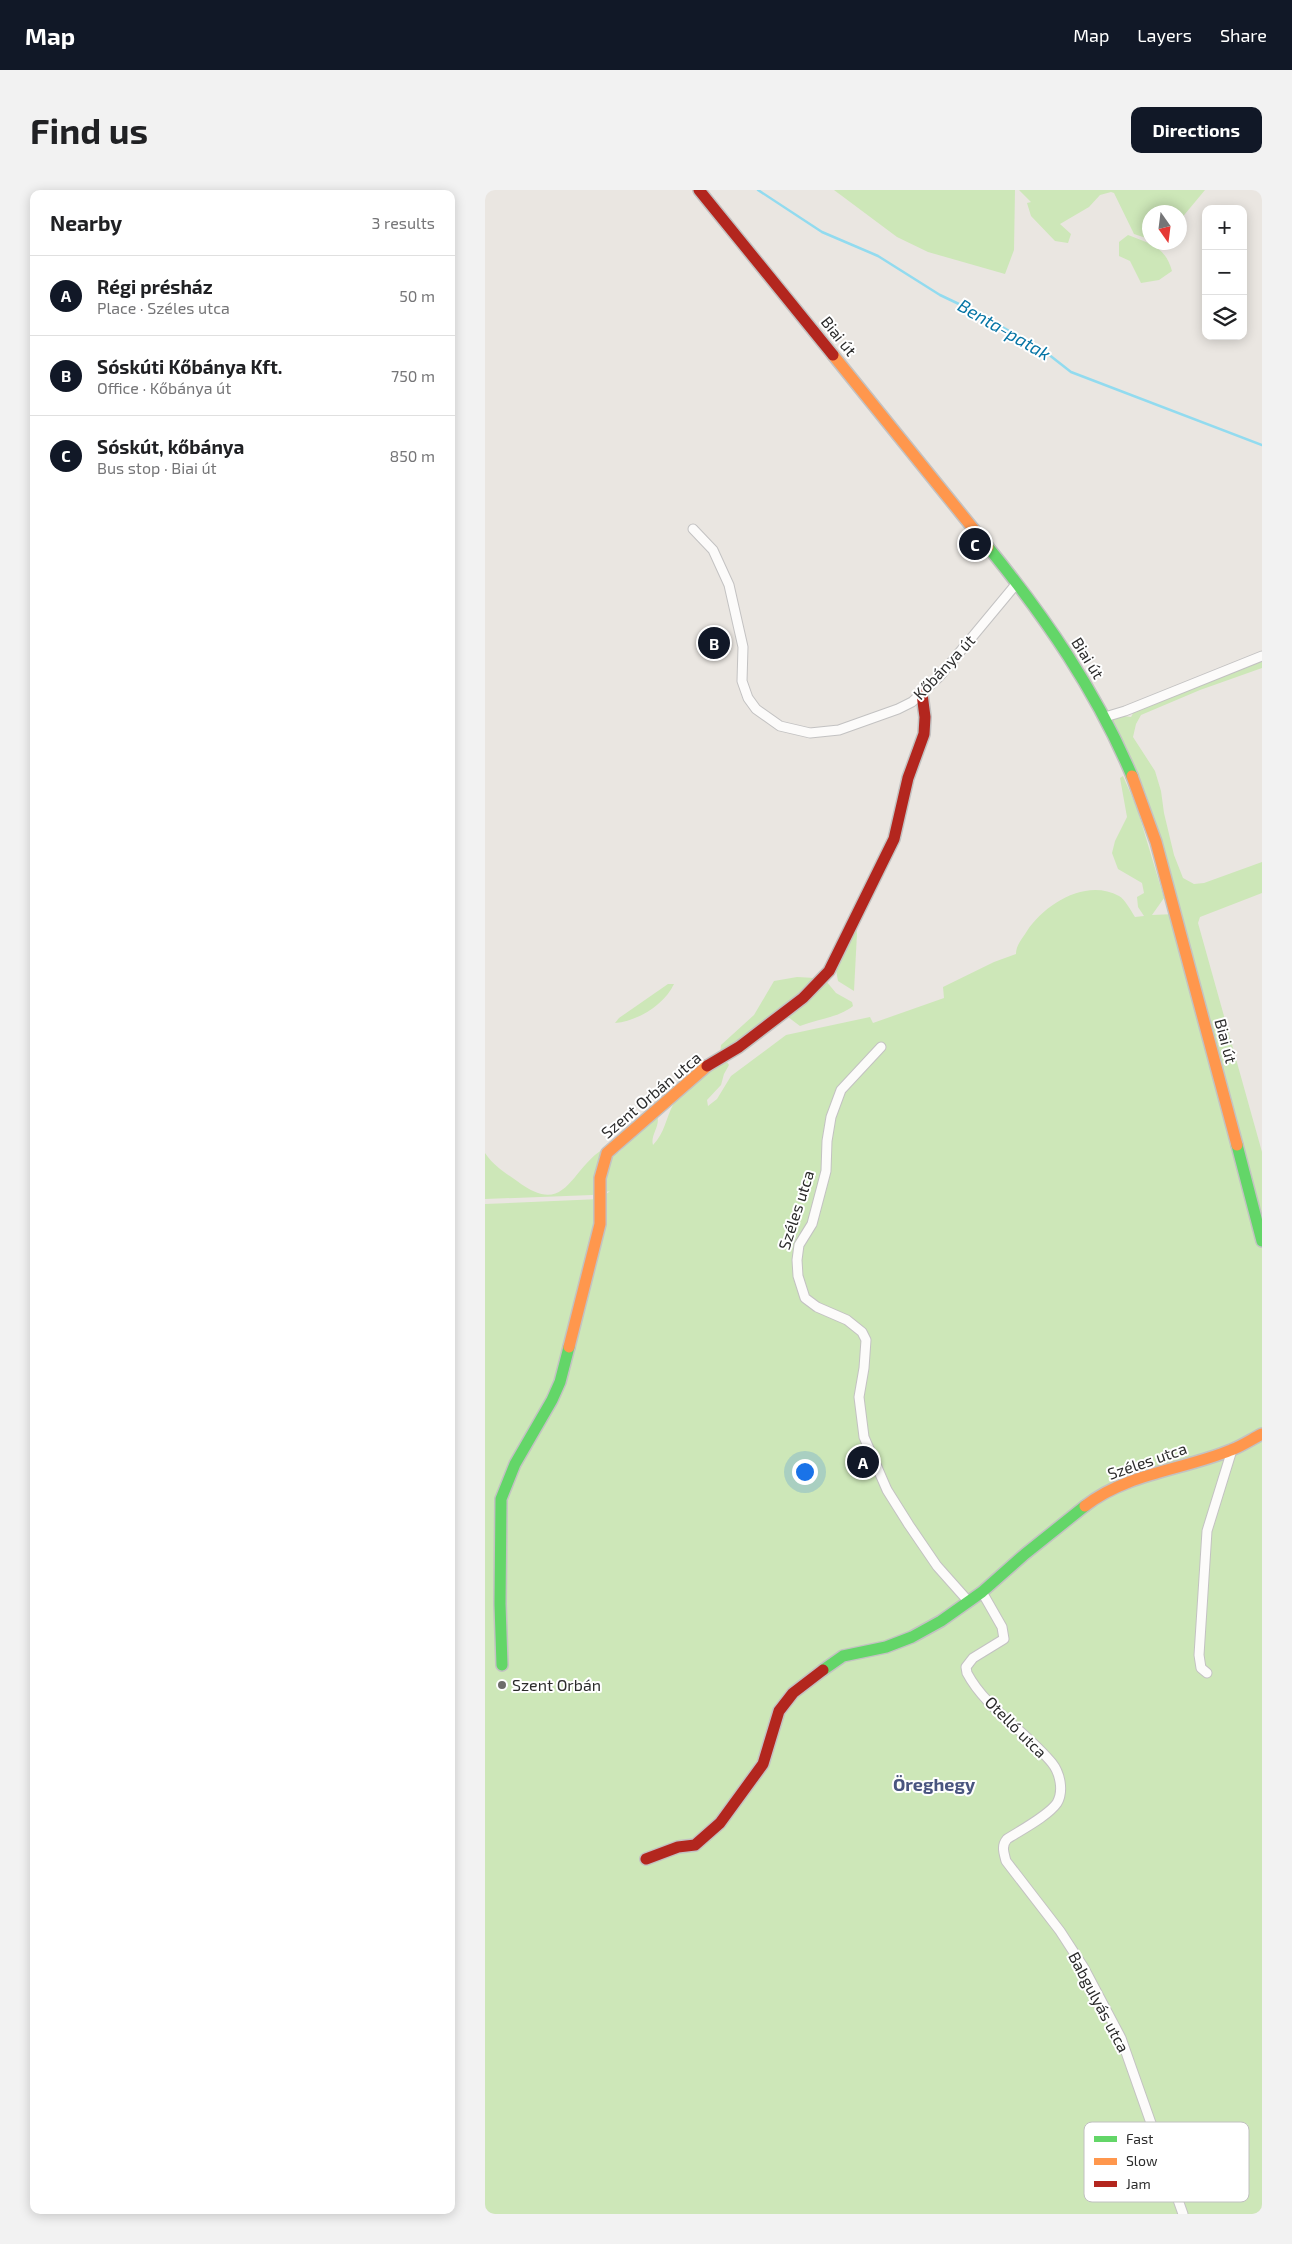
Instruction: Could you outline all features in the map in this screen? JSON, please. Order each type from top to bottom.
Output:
[{"type":"street","name":"Biai út","points":[[699,190],[1017,583],[1069,656],[1105,717],[1134,780],[1155,842],[1262,1241]]},
{"type":"street","name":"Kőbánya út","points":[[693,529],[713,550],[729,585],[743,647],[743,688],[757,709],[780,726],[793,730],[821,733],[839,730],[898,709],[922,694],[939,677],[1017,583]]},
{"type":"street","points":[[1105,717],[1125,711],[1262,656]]},
{"type":"street","name":"Szent Orbán utca","points":[[502,1665],[499,1604],[501,1499],[515,1464],[553,1400],[560,1382],[600,1224],[600,1178],[607,1153],[706,1067],[739,1047],[803,998],[829,971],[894,839],[908,778],[924,734],[925,716],[922,694]]},
{"type":"street","name":"Széles utca","points":[[881,1047],[841,1090],[831,1117],[827,1140],[827,1171],[811,1224],[799,1245],[797,1260],[798,1276],[805,1298],[817,1307],[847,1320],[862,1332],[866,1340],[859,1397],[864,1437],[887,1490],[909,1525],[937,1566],[969,1602]]},
{"type":"street","name":"Széles utca","points":[[646,1859],[678,1847],[695,1845],[720,1823],[763,1764],[779,1711],[793,1692],[809,1679],[843,1656],[886,1647],[912,1637],[941,1621],[982,1592],[1025,1554],[1096,1498],[1125,1483],[1232,1450],[1262,1434]]},
{"type":"street","points":[[1207,1673],[1201,1668],[1199,1655],[1204,1554],[1207,1531],[1232,1450]]},
{"type":"street","name":"Otelló utca","points":[[982,1592],[1005,1634],[1004,1639],[999,1643],[973,1658],[966,1667],[967,1673],[991,1703],[1053,1764],[1060,1785],[1061,1796],[1053,1808],[1004,1843],[1003,1853],[1006,1861]]},
{"type":"street","name":"Babgulyás utca","points":[[1006,1861],[1060,1930],[1084,1968],[1117,2029],[1129,2056],[1152,2122]]},
{"type":"street","name":"Babgulyás utca","points":[[1179,2202],[1183,2214]]},
{"type":"green space","points":[[834,190],[1015,190],[1014,250],[1005,274],[928,252],[897,237]]},
{"type":"green space","points":[[1019,190],[1205,190],[1187,212],[1187,205],[1142,205],[1142,237],[1134,234],[1114,193],[1100,195],[1089,207],[1060,224],[1071,234],[1068,243],[1055,241],[1031,216],[1027,203],[1031,202]]},
{"type":"green space","points":[[1128,235],[1142,241],[1142,250],[1160,250],[1165,256],[1172,271],[1159,280],[1141,283],[1130,261],[1119,256],[1119,242]]},
{"type":"green space","points":[[1262,660],[1262,668],[1200,690],[1141,715],[1136,724],[1133,737],[1155,771],[1174,855],[1183,878],[1194,884],[1204,883],[1262,862],[1262,893],[1200,917],[1198,923],[1262,1152],[1262,1222],[1157,827],[1145,792],[1112,720],[1124,716],[1131,717],[1135,710]]},
{"type":"green space","points":[[1123,776],[1137,808],[1164,898],[1152,915],[1175,914],[1262,1241],[1262,2214],[485,2214],[485,1204],[600,1199],[610,1191],[592,1195],[485,1199],[485,1153],[499,1169],[533,1191],[546,1195],[557,1193],[566,1187],[592,1158],[603,1149],[610,1157],[619,1152],[657,1115],[658,1123],[652,1141],[653,1145],[663,1130],[671,1108],[678,1096],[690,1084],[705,1074],[727,1062],[729,1065],[721,1085],[707,1100],[708,1106],[717,1099],[731,1076],[786,1035],[870,1017],[873,1023],[944,998],[943,987],[994,962],[1016,954],[1020,942],[1035,921],[1055,903],[1067,897],[1093,890],[1106,891],[1119,896],[1126,902],[1135,917],[1144,916],[1138,907],[1137,897],[1144,893],[1142,883],[1118,869],[1112,853],[1115,841],[1127,817],[1120,778]]},
{"type":"green space","points":[[856,929],[854,991],[838,981],[836,970]]},
{"type":"green space","points":[[797,977],[815,978],[769,1018],[720,1054],[721,1045],[754,1015],[774,981]]},
{"type":"green space","points":[[826,981],[836,993],[852,1002],[853,1006],[834,1016],[800,1026],[788,1017]]},
{"type":"green space","points":[[668,984],[674,984],[670,992],[649,1011],[633,1019],[615,1023],[619,1018]]},
{"type":"waterway","name":"Benta-patak","points":[[758,190],[822,232],[878,256],[940,295],[982,315],[1048,354],[1071,372],[1262,445]]},
{"type":"traffic: fast","points":[[988,547],[1050,628],[1068,656],[1102,714],[1132,776]]},
{"type":"traffic: fast","points":[[1237,1145],[1262,1241]]},
{"type":"traffic: fast","points":[[502,1665],[500,1604],[501,1499],[515,1464],[552,1400],[560,1382],[569,1347]]},
{"type":"traffic: fast","points":[[823,1670],[843,1656],[886,1647],[912,1637],[941,1621],[982,1592],[1025,1554],[1085,1506]]},
{"type":"traffic: slow","points":[[833,355],[988,547]]},
{"type":"traffic: slow","points":[[1132,776],[1156,842],[1237,1145]]},
{"type":"traffic: slow","points":[[569,1347],[600,1224],[600,1178],[607,1153],[707,1066]]},
{"type":"traffic: slow","points":[[1085,1506],[1119,1486],[1156,1473],[1213,1457],[1262,1434]]},
{"type":"traffic: jam","points":[[699,190],[833,355]]},
{"type":"traffic: jam","points":[[707,1066],[739,1047],[803,998],[829,971],[894,839],[908,778],[924,734],[925,717],[922,694]]},
{"type":"traffic: jam","points":[[646,1859],[678,1847],[695,1845],[720,1823],[763,1764],[779,1711],[793,1693],[823,1670]]},
{"type":"place","name":"Sóskút, kőbánya","points":[[975,544]]},
{"type":"place","name":"Sóskúti Kőbánya Kft.","points":[[714,643]]},
{"type":"place","name":"Régi présház","points":[[863,1462]]},
{"type":"place","name":"Szent Orbán","points":[[502,1685]]},
{"type":"district","name":"Öreghegy","points":[[934,1785]]}]
